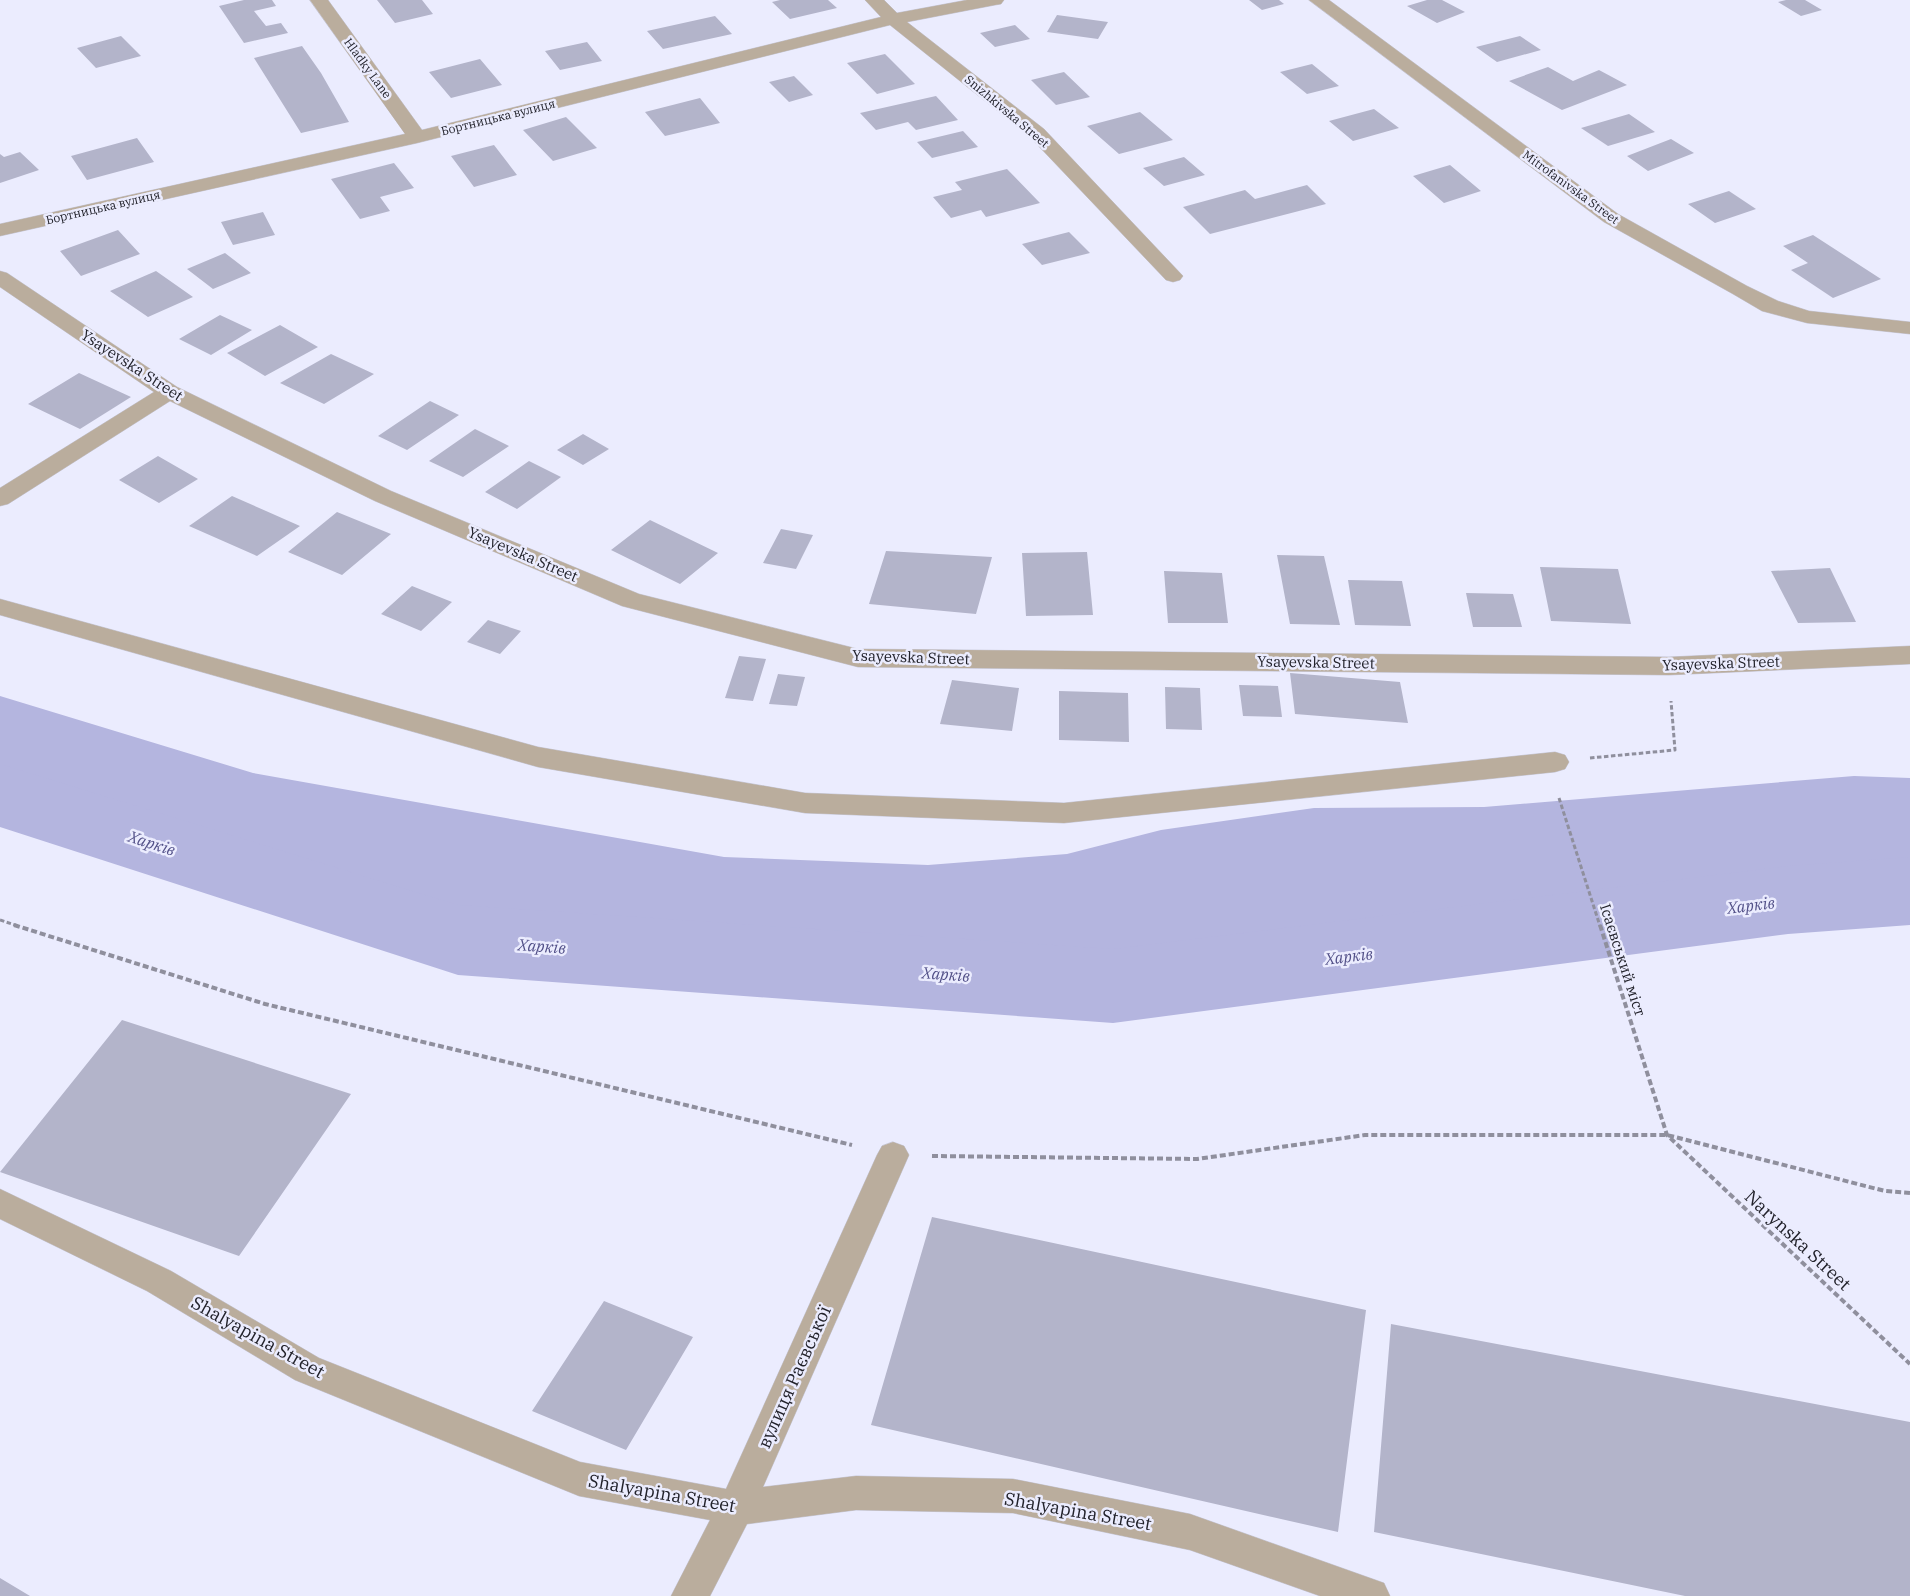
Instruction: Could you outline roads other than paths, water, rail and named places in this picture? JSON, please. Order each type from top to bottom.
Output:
[{"type":"street","name":"Hladky Lane","points":[[319,0],[417,137]]},
{"type":"street","name":"Snizhkivska Street","points":[[874,0],[893,19],[1037,132],[1174,276]]},
{"type":"street","name":"Бортницька вулиця","points":[[0,230],[417,137],[893,19],[995,0]]},
{"type":"street","name":"Mitrofanivska Street","points":[[1318,0],[1611,218],[1740,290],[1770,306],[1807,317],[1910,328]]},
{"type":"street","name":"Ysayevska Street","points":[[0,277],[169,392],[383,496],[631,600],[858,658],[1669,666],[1910,655]]},
{"type":"street","points":[[0,499],[169,392]]},
{"type":"street","points":[[0,607],[538,757],[804,803],[1064,813],[1555,762]]},
{"type":"street","name":"вулиця Раєвської","points":[[690,1596],[736,1508],[892,1155]]},
{"type":"street","name":"Shalyapina Street","points":[[0,1203],[159,1281],[307,1368],[579,1479],[736,1508],[856,1493],[1013,1496],[1190,1532],[1371,1596]]},
{"type":"water","points":[[0,696],[253,773],[724,857],[928,865],[1067,854],[1161,830],[1314,808],[1484,807],[1854,776],[1910,778],[1910,890],[1806,880],[1493,949],[1253,950],[977,968],[535,943],[0,793]]},
{"type":"waterway","name":"Харків","points":[[0,795],[458,940],[1113,986],[1788,900],[1910,891]]}]
